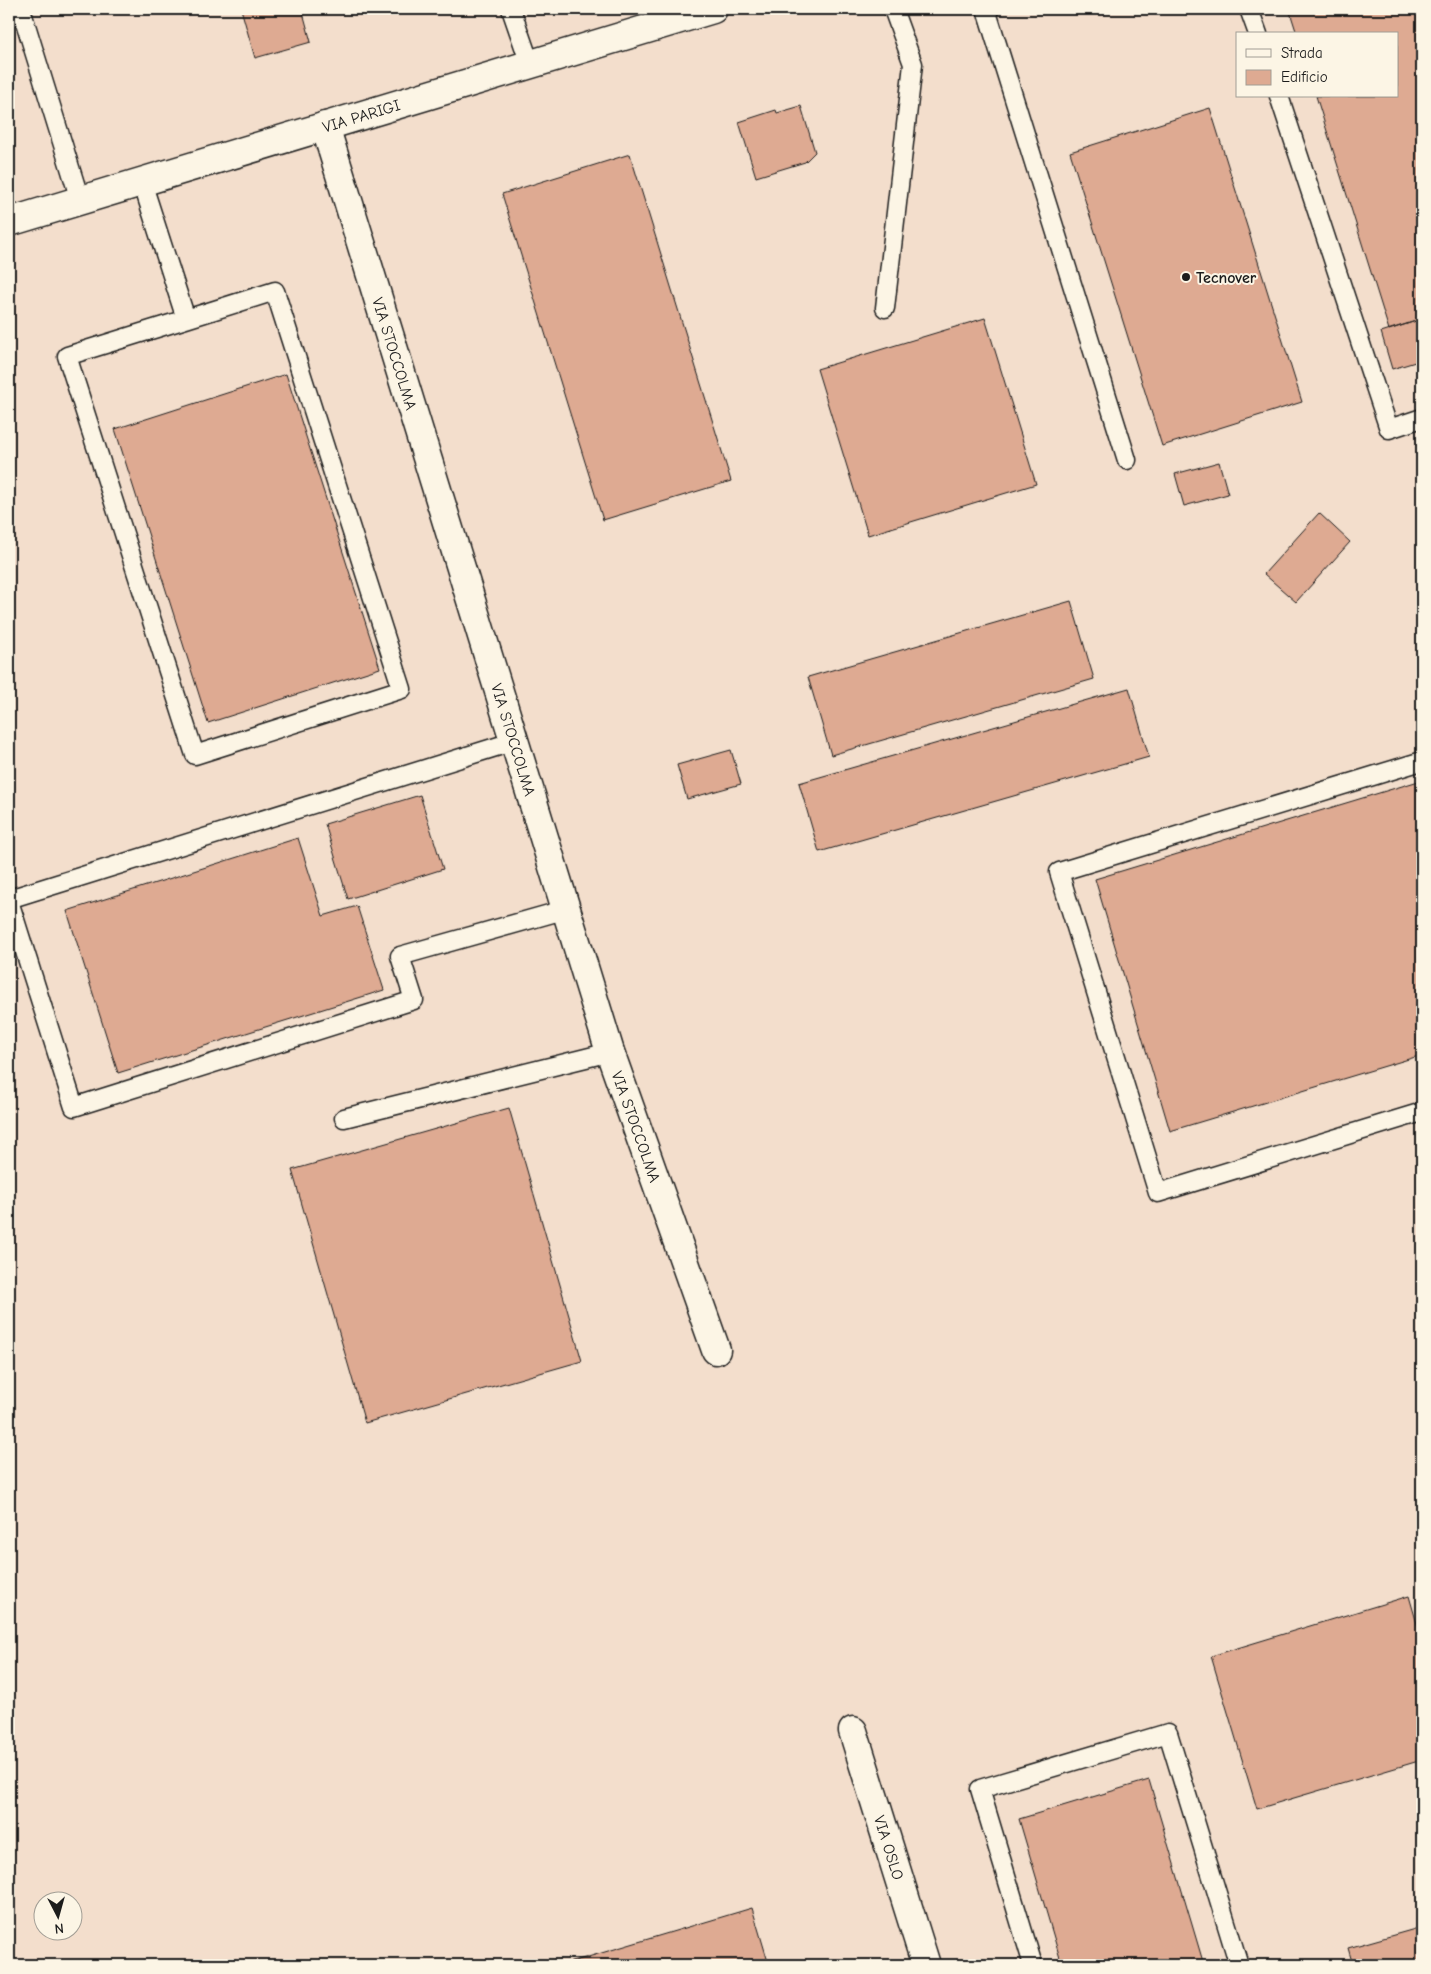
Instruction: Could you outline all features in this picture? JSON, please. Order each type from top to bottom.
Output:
[{"type":"street","name":"VIA PARIGI","points":[[9,222],[713,9]]},
{"type":"street","name":"VIA STOCCOLMA","points":[[325,126],[610,1052],[716,1350]]},
{"type":"street","name":"VIA OSLO","points":[[853,1731],[926,1965]]},
{"type":"lane","points":[[20,9],[80,200]]},
{"type":"lane","points":[[511,9],[530,64]]},
{"type":"lane","points":[[885,308],[913,64],[893,9]]},
{"type":"lane","points":[[986,9],[1127,460]]},
{"type":"lane","points":[[1250,9],[1257,32]]},
{"type":"lane","points":[[1280,98],[1389,429],[1422,418]]},
{"type":"lane","points":[[142,182],[186,319]]},
{"type":"lane","points":[[275,290],[402,689],[194,755],[67,356],[186,319],[275,290]]},
{"type":"lane","points":[[515,741],[9,900],[74,1107],[414,1000],[400,956],[567,909]]},
{"type":"lane","points":[[1422,761],[1060,872],[1158,1193],[1422,1112]]},
{"type":"lane","points":[[344,1118],[610,1052]]},
{"type":"lane","points":[[1033,1965],[980,1789],[1168,1733],[1239,1965]]},
{"type":"shaded area","points":[[9,9],[1422,9],[1422,1965],[9,1965]]},
{"type":"building","points":[[241,9],[302,9],[311,42],[255,58]]},
{"type":"building","points":[[1289,9],[1422,9],[1422,319],[1389,330],[1317,98],[1398,98],[1398,32],[1296,32]]},
{"type":"building","points":[[801,106],[815,152],[805,162],[756,177],[739,122],[776,110],[777,113]]},
{"type":"building","name":"Tecnover","points":[[1210,108],[1302,402],[1162,446],[1070,152]]},
{"type":"building","points":[[630,154],[731,481],[603,520],[502,194]]},
{"type":"building","points":[[985,318],[1036,484],[868,535],[817,369]]},
{"type":"building","points":[[1422,319],[1422,360],[1392,369],[1381,332]]},
{"type":"building","points":[[286,374],[380,668],[208,723],[115,429]]},
{"type":"building","points":[[1219,462],[1228,494],[1184,506],[1175,474]]},
{"type":"building","points":[[1319,513],[1350,542],[1296,602],[1264,574]]},
{"type":"building","points":[[1071,601],[1094,679],[831,755],[808,677]]},
{"type":"building","points":[[1129,688],[1149,757],[819,852],[799,783]]},
{"type":"building","points":[[731,750],[741,784],[687,799],[677,765]]},
{"type":"building","points":[[1422,780],[1422,1055],[1170,1131],[1095,879]]},
{"type":"building","points":[[420,795],[443,869],[348,899],[325,824]]},
{"type":"building","points":[[298,838],[323,916],[357,906],[384,990],[118,1073],[67,911]]},
{"type":"building","points":[[509,1108],[582,1361],[365,1423],[292,1170]]},
{"type":"building","points":[[1409,1596],[1422,1641],[1422,1760],[1257,1809],[1211,1656]]},
{"type":"building","points":[[1149,1780],[1204,1965],[1062,1965],[1019,1819]]},
{"type":"building","points":[[752,1908],[769,1965],[568,1965],[568,1963]]},
{"type":"building","points":[[1422,1927],[1422,1965],[1353,1965],[1348,1948]]},
{"type":"place","name":"Tecnover","points":[[1186,277]]}]
